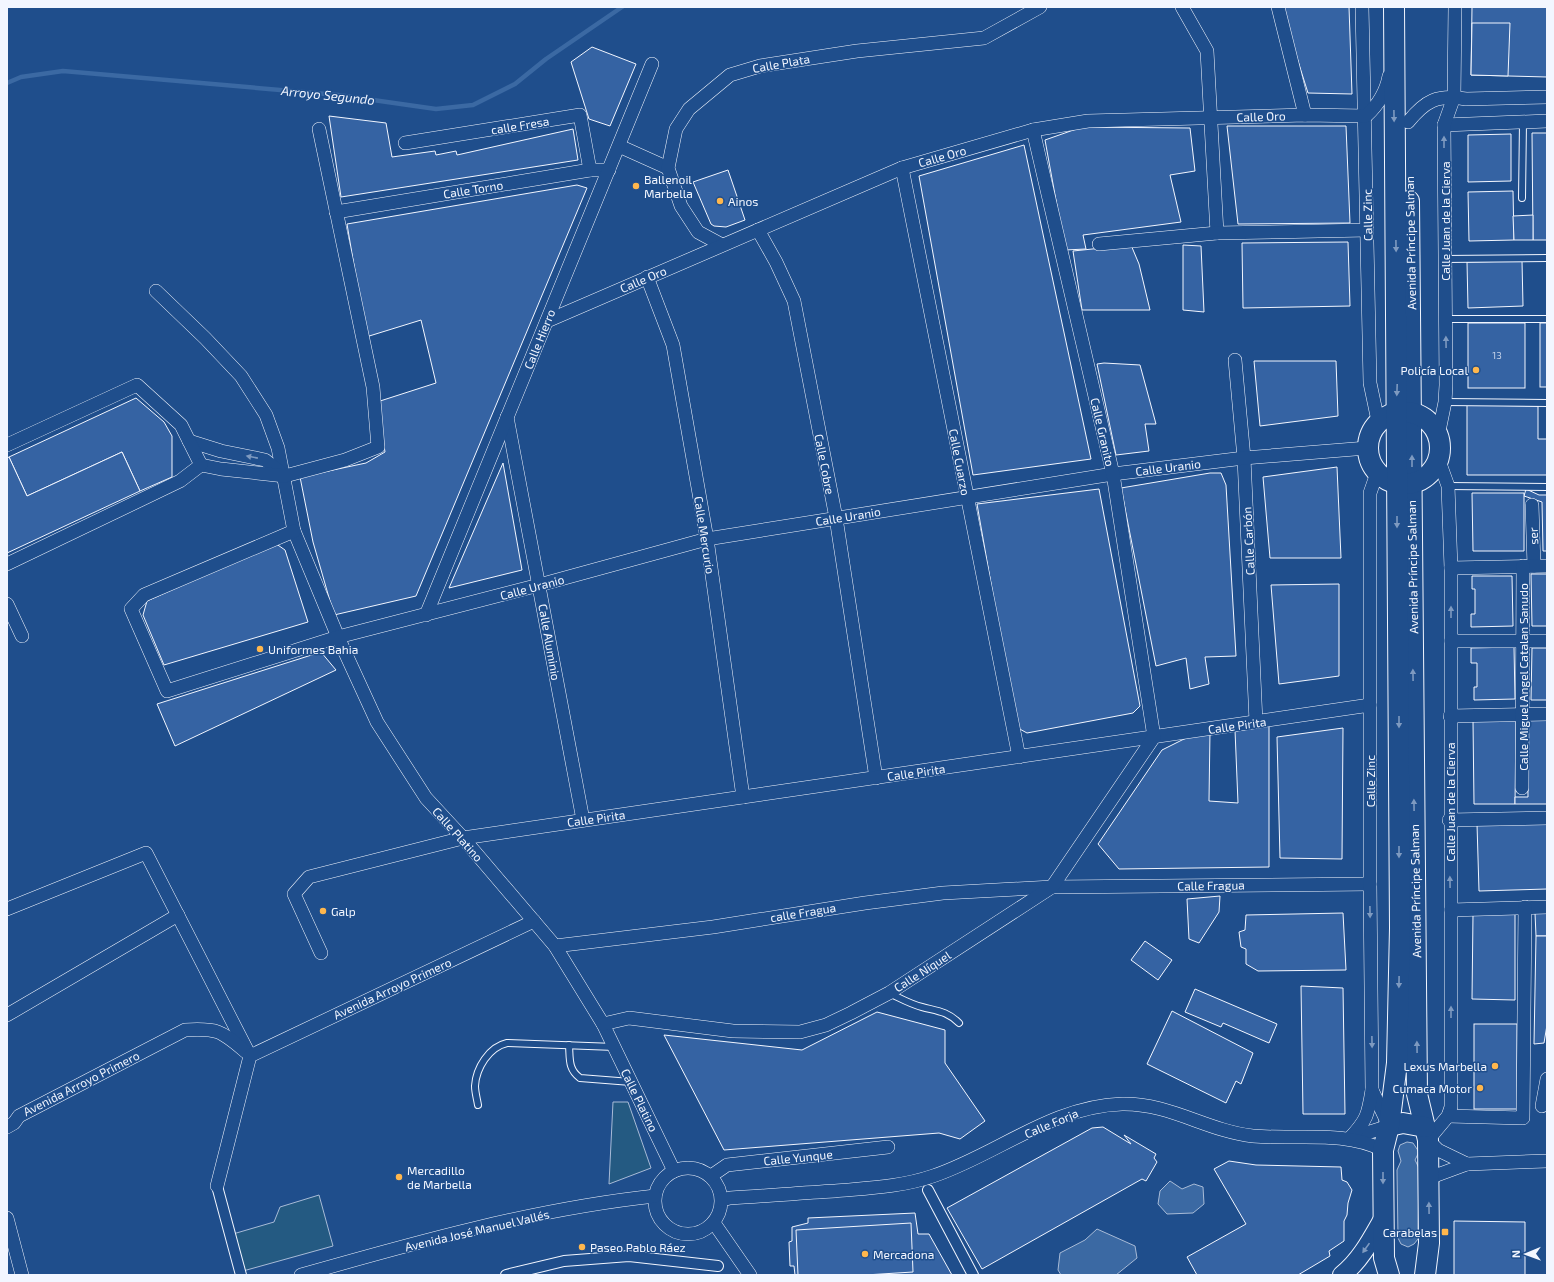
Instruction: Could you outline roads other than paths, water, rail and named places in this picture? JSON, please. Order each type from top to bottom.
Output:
[{"type":"main road","name":"Avenida Príncipe Salman","points":[[1394,7],[1404,412]]},
{"type":"main road","name":"Avenida Príncipe Salman","points":[[1389,1275],[1384,1258],[1383,1150],[1389,1126],[1397,1063],[1400,928],[1408,122],[1407,7]]},
{"type":"main road","points":[[1404,412],[1428,420],[1438,436],[1440,447],[1438,458],[1428,474],[1404,483],[1386,480],[1377,472],[1370,461],[1367,448],[1370,434],[1378,421],[1404,412]]},
{"type":"main road","name":"Avenida Príncipe Salman","points":[[1404,483],[1417,1094],[1426,1133],[1429,1178],[1428,1255],[1425,1275]]},
{"type":"main road","points":[[1389,1126],[1403,1123],[1426,1133]]},
{"type":"main road","points":[[1342,1275],[1353,1267],[1384,1217]]},
{"type":"street","name":"Calle Plata","points":[[668,168],[676,130],[689,109],[730,75],[760,66],[857,51],[984,38],[1040,7]]},
{"type":"street","points":[[1182,7],[1207,51],[1209,118],[1217,233]]},
{"type":"street","points":[[1278,7],[1304,115]]},
{"type":"street","name":"Calle Zinc","points":[[1362,7],[1366,116],[1370,383],[1378,421]]},
{"type":"street","name":"Calle Juan de la Cierva","points":[[1438,436],[1445,402],[1446,319],[1444,125],[1454,97],[1456,7]]},
{"type":"street","points":[[1366,116],[1376,106],[1387,88],[1394,41]]},
{"type":"street","name":"Calle Hierro","points":[[426,615],[652,64]]},
{"type":"street","points":[[1408,122],[1421,107],[1432,100],[1454,97],[1466,99],[1547,97]]},
{"type":"street","name":"calle Fresa","points":[[405,144],[580,115],[590,170]]},
{"type":"street","name":"Calle Oro","points":[[547,320],[902,168],[1033,130],[1088,121],[1304,115],[1366,116]]},
{"type":"street","points":[[1444,125],[1547,121]]},
{"type":"street","points":[[201,465],[221,469],[285,476],[345,460],[378,446],[373,387],[319,129]]},
{"type":"street","name":"Calle Granito","points":[[1033,130],[1113,474],[1154,737]]},
{"type":"street","points":[[619,146],[668,168],[681,206],[698,232],[722,245]]},
{"type":"street","name":"Calle Cuarzo","points":[[902,168],[1019,757]]},
{"type":"street","name":"Calle Torno","points":[[336,212],[590,170],[609,170]]},
{"type":"street","name":"Calle Cobre","points":[[758,230],[776,262],[794,301],[836,518],[876,778]]},
{"type":"street","points":[[1099,244],[1217,233],[1367,230]]},
{"type":"street","name":"Calle Mercurio","points":[[647,277],[673,345],[707,539],[743,797]]},
{"type":"street","name":"Calle Platino","points":[[156,291],[240,376],[266,415],[278,448],[285,476],[294,531],[338,637],[377,722],[426,798],[463,838],[555,946],[603,1024],[674,1171]]},
{"type":"street","name":"Calle Carbón","points":[[1234,360],[1244,458],[1256,722]]},
{"type":"street","points":[[7,446],[137,385],[181,425],[201,465]]},
{"type":"street","name":"Calle Aluminio","points":[[507,417],[540,585],[583,820]]},
{"type":"street","points":[[189,441],[221,451],[265,460],[285,476]]},
{"type":"street","name":"Calle Uranio","points":[[294,531],[144,595],[131,609],[167,692],[338,637],[540,585],[707,539],[967,496],[1113,474],[1244,458],[1367,448]]},
{"type":"street","name":"Calle Juan de la Cierva","points":[[1438,458],[1448,486],[1451,568],[1451,1107],[1448,1116]]},
{"type":"street","points":[[7,564],[180,482],[201,465]]},
{"type":"street","name":"Calle Zinc","points":[[1349,1138],[1363,1124],[1369,1112],[1372,1090],[1370,884],[1370,493],[1377,472]]},
{"type":"street","name":"ser","points":[[1532,505],[1535,566]]},
{"type":"street","points":[[1451,568],[1535,566]]},
{"type":"street","name":"Calle Miguel Angel Catalan Sanudo","points":[[1522,788],[1523,641],[1535,566]]},
{"type":"street","points":[[7,604],[22,636]]},
{"type":"street","points":[[1451,641],[1547,641]]},
{"type":"street","name":"Calle Pirita","points":[[321,953],[294,894],[309,877],[463,838],[1370,705]]},
{"type":"street","points":[[1450,716],[1547,714]]},
{"type":"street","name":"Calle Níquel","points":[[603,1024],[629,1018],[734,1031],[800,1032],[826,1025],[889,993],[1052,887],[1154,737]]},
{"type":"street","points":[[1450,820],[1547,818]]},
{"type":"street","points":[[7,910],[146,852],[250,1056],[217,1186],[241,1275]]},
{"type":"street","name":"Calle Fragua","points":[[1052,887],[1370,884]]},
{"type":"street","name":"calle Fragua","points":[[555,946],[713,927],[943,893],[1052,887]]},
{"type":"street","points":[[1451,910],[1547,907]]},
{"type":"street","points":[[1467,1164],[1438,1150],[1426,1133],[1448,1116],[1523,1118],[1525,908]]},
{"type":"street","points":[[7,1015],[178,915]]},
{"type":"street","name":"Avenida Arroyo Primero","points":[[7,1127],[14,1123],[13,1115],[186,1030],[205,1029],[222,1032],[250,1056],[534,921]]},
{"type":"street","points":[[1542,1106],[1547,1079]]},
{"type":"street","name":"Calle Zinc","points":[[1372,1090],[1389,1126]]},
{"type":"street","name":"Calle Forja","points":[[722,1200],[730,1198],[887,1187],[917,1181],[957,1166],[1068,1114],[1108,1105],[1144,1105],[1163,1109],[1234,1133],[1251,1136],[1349,1138],[1374,1145],[1383,1150]]},
{"type":"street","points":[[1349,1138],[1389,1126]]},
{"type":"street","name":"Calle Yunque","points":[[710,1176],[728,1165],[888,1147]]},
{"type":"street","points":[[1429,1178],[1467,1164],[1547,1161]]},
{"type":"street","points":[[683,1168],[693,1168],[710,1176],[716,1183],[722,1200],[721,1208],[714,1223],[706,1230],[697,1234],[687,1235],[675,1233],[661,1221],[656,1212],[655,1196],[660,1183],[666,1176],[683,1168]]},
{"type":"street","points":[[928,1190],[973,1275]]},
{"type":"street","name":"Avenida José Manuel Vallés","points":[[301,1275],[430,1239],[601,1202],[655,1196]]},
{"type":"street","points":[[7,1218],[22,1275]]},
{"type":"street","points":[[714,1223],[750,1275]]},
{"type":"street","points":[[1428,1255],[1436,1275]]},
{"type":"street","points":[[506,1275],[564,1261],[629,1256],[718,1266]]},
{"type":"lane","points":[[1522,122],[1522,198]]},
{"type":"lane","points":[[1445,259],[1547,258]]},
{"type":"lane","points":[[1446,319],[1547,319]]},
{"type":"lane","points":[[1445,402],[1547,403]]},
{"type":"lane","points":[[1448,486],[1547,487]]},
{"type":"lane","points":[[889,993],[921,1007],[951,1014],[959,1023]]},
{"type":"lane","points":[[478,1105],[475,1087],[477,1073],[489,1054],[498,1045],[507,1043],[615,1047]]},
{"type":"lane","points":[[569,1046],[570,1066],[573,1073],[580,1078],[631,1082]]},
{"type":"waterway","name":"Arroyo Segundo","points":[[7,83],[21,77],[63,71],[338,95],[436,109],[473,105],[515,84],[546,59],[622,7]]},
{"type":"place","name":"Ballenoil Marbella","points":[[636,186]]},
{"type":"place","name":"Ainos","points":[[720,201]]},
{"type":"place","name":"Policía Local","points":[[1476,370]]},
{"type":"place","name":"Uniformes Bahia","points":[[260,649]]},
{"type":"place","name":"Galp","points":[[323,911]]},
{"type":"place","name":"Lexus Marbella","points":[[1495,1066]]},
{"type":"place","name":"Cumaca Motor","points":[[1480,1088]]},
{"type":"place","name":"Mercadillo de Marbella","points":[[399,1177]]},
{"type":"place","name":"Carabelas","points":[[1445,1232]]},
{"type":"place","name":"Paseo Pablo Ráez","points":[[582,1247]]},
{"type":"place","name":"Mercadona","points":[[865,1254]]}]
